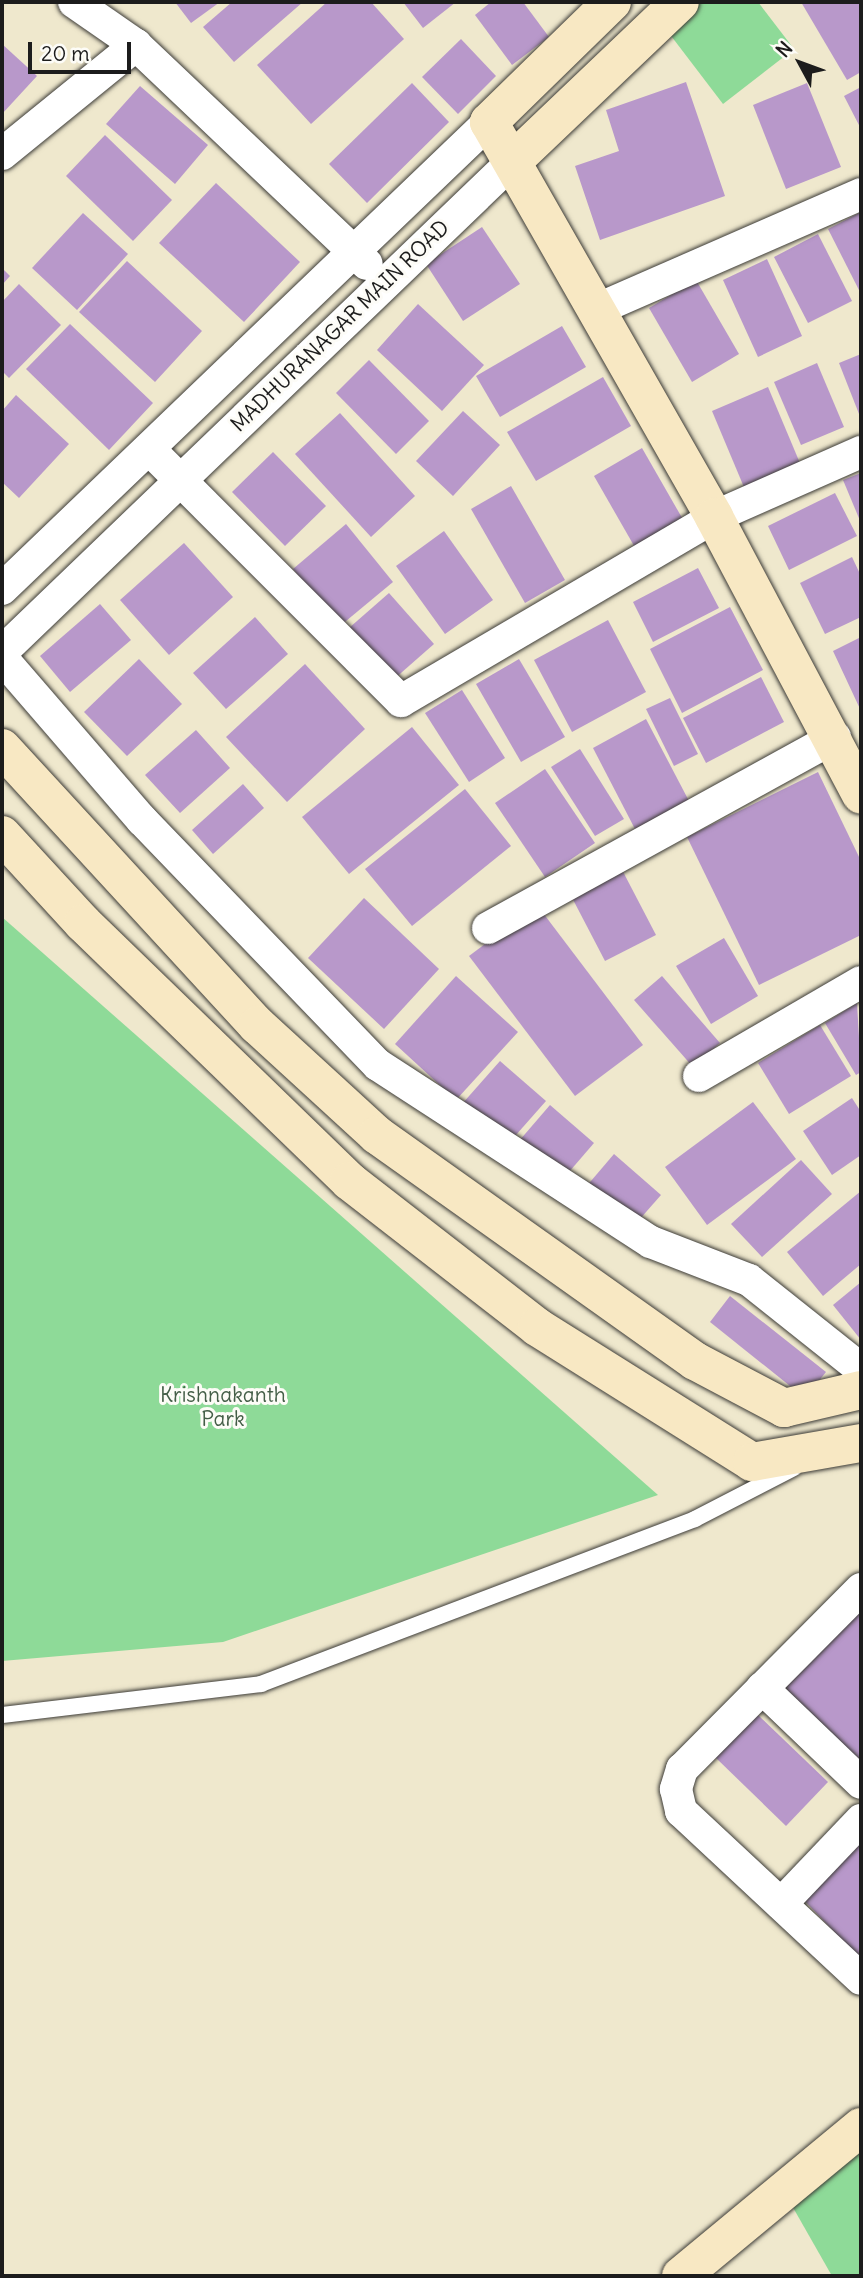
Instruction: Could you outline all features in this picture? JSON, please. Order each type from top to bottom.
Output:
[{"type":"main road","name":"MADHURANAGAR MAIN ROAD","points":[[489,122],[612,2]]},
{"type":"main road","name":"MADHURANAGAR MAIN ROAD","points":[[514,160],[680,2]]},
{"type":"main road","points":[[489,122],[514,160],[714,517],[835,737],[861,795]]},
{"type":"main road","points":[[2,748],[257,1025],[377,1135],[695,1361],[784,1408],[856,1384]]},
{"type":"main road","points":[[2,835],[83,923],[349,1181],[537,1327],[764,1464],[851,1447]]},
{"type":"main road","points":[[764,1464],[784,1408]]},
{"type":"main road","points":[[681,2276],[861,2127]]},
{"type":"street","points":[[74,2],[136,45],[383,279]]},
{"type":"street","points":[[2,154],[136,45]]},
{"type":"street","name":"MADHURANAGAR MAIN ROAD","points":[[2,589],[150,450],[489,122]]},
{"type":"street","name":"MADHURANAGAR MAIN ROAD","points":[[2,652],[181,482],[383,279],[514,160]]},
{"type":"street","points":[[598,309],[861,194]]},
{"type":"street","points":[[150,450],[401,701],[714,517],[861,452]]},
{"type":"street","points":[[2,658],[142,820],[378,1065],[651,1242],[749,1280],[856,1384]]},
{"type":"street","points":[[488,928],[835,737]]},
{"type":"street","points":[[699,1076],[861,982]]},
{"type":"street","points":[[861,1590],[682,1769],[676,1789],[681,1811],[861,1979]]},
{"type":"street","points":[[762,1688],[861,1783]]},
{"type":"street","points":[[781,1904],[861,1820]]},
{"type":"lane","points":[[2,1715],[261,1684],[695,1519],[851,1447]]},
{"type":"green space","points":[[691,2],[758,2],[794,49],[723,104],[662,24]]},
{"type":"green space","name":"Krishnakanth Park","points":[[2,917],[658,1495],[223,1642],[2,1661]]},
{"type":"green space","points":[[861,2144],[861,2276],[832,2276],[791,2204]]},
{"type":"building","points":[[175,2],[220,2],[191,23]]},
{"type":"building","points":[[232,2],[303,2],[234,62],[203,27]]},
{"type":"building","points":[[327,2],[371,2],[404,39],[311,124],[257,65]]},
{"type":"building","points":[[403,2],[456,2],[423,28]]},
{"type":"building","points":[[491,2],[523,2],[549,37],[512,65],[475,15]]},
{"type":"building","points":[[801,2],[861,2],[861,72],[847,80]]},
{"type":"building","points":[[461,39],[496,76],[458,114],[422,77]]},
{"type":"building","points":[[2,44],[37,76],[2,114]]},
{"type":"building","points":[[686,82],[725,196],[600,240],[575,166],[619,151],[606,110]]},
{"type":"building","points":[[412,83],[449,122],[367,203],[329,164]]},
{"type":"building","points":[[807,83],[841,167],[786,189],[753,105]]},
{"type":"building","points":[[140,86],[208,145],[175,184],[106,124]]},
{"type":"building","points":[[861,87],[861,129],[844,96]]},
{"type":"building","points":[[105,135],[172,200],[133,241],[66,176]]},
{"type":"building","points":[[216,183],[300,262],[244,322],[159,243]]},
{"type":"building","points":[[861,212],[861,294],[828,229]]},
{"type":"building","points":[[83,213],[128,254],[77,310],[32,268]]},
{"type":"building","points":[[482,227],[520,284],[463,321],[426,264]]},
{"type":"building","points":[[818,234],[852,301],[808,323],[774,257]]},
{"type":"building","points":[[767,259],[802,336],[758,357],[723,280]]},
{"type":"building","points":[[127,261],[202,331],[155,382],[79,312]]},
{"type":"building","points":[[2,268],[10,276],[2,285]]},
{"type":"building","points":[[696,280],[739,354],[692,382],[649,308]]},
{"type":"building","points":[[19,284],[61,325],[9,378],[2,371],[2,302]]},
{"type":"building","points":[[418,304],[484,365],[442,411],[377,350]]},
{"type":"building","points":[[70,324],[153,403],[109,450],[26,369]]},
{"type":"building","points":[[562,326],[586,367],[500,417],[476,376]]},
{"type":"building","points":[[861,354],[861,419],[839,363]]},
{"type":"building","points":[[369,360],[429,421],[396,454],[336,393]]},
{"type":"building","points":[[817,363],[844,427],[801,445],[774,382]]},
{"type":"building","points":[[603,377],[631,426],[536,481],[507,432]]},
{"type":"building","points":[[768,387],[802,468],[746,492],[712,411]]},
{"type":"building","points":[[16,395],[69,444],[19,498],[2,482],[2,411]]},
{"type":"building","points":[[463,411],[500,445],[453,496],[416,461]]},
{"type":"building","points":[[340,413],[415,496],[371,537],[295,454]]},
{"type":"building","points":[[642,448],[685,523],[637,551],[594,476]]},
{"type":"building","points":[[273,452],[326,506],[285,546],[232,492]]},
{"type":"building","points":[[861,473],[861,523],[843,480]]},
{"type":"building","points":[[511,486],[565,580],[525,603],[471,509]]},
{"type":"building","points":[[835,493],[857,536],[789,570],[768,526]]},
{"type":"building","points":[[346,524],[393,582],[340,626],[293,569]]},
{"type":"building","points":[[444,531],[493,600],[445,634],[396,566]]},
{"type":"building","points":[[184,543],[233,597],[169,655],[120,600]]},
{"type":"building","points":[[852,557],[861,576],[861,617],[825,634],[800,583]]},
{"type":"building","points":[[698,568],[719,608],[653,642],[633,602]]},
{"type":"building","points":[[389,593],[434,644],[393,680],[349,628]]},
{"type":"building","points":[[100,604],[131,640],[70,692],[40,656]]},
{"type":"building","points":[[730,607],[763,670],[682,713],[650,649]]},
{"type":"building","points":[[255,617],[288,654],[226,709],[193,673]]},
{"type":"building","points":[[608,620],[646,692],[572,732],[534,660]]},
{"type":"building","points":[[861,637],[861,711],[833,651]]},
{"type":"building","points":[[139,659],[182,704],[127,756],[84,712]]},
{"type":"building","points":[[519,659],[565,737],[521,762],[476,684]]},
{"type":"building","points":[[305,664],[365,729],[287,802],[226,737]]},
{"type":"building","points":[[761,677],[784,722],[706,763],[683,718]]},
{"type":"building","points":[[462,690],[505,758],[469,782],[425,713]]},
{"type":"building","points":[[670,698],[698,754],[674,766],[646,709]]},
{"type":"building","points":[[646,719],[689,801],[635,829],[593,748]]},
{"type":"building","points":[[412,727],[459,785],[349,874],[302,817]]},
{"type":"building","points":[[196,730],[230,768],[180,813],[145,775]]},
{"type":"building","points":[[580,749],[624,819],[595,836],[551,767]]},
{"type":"building","points":[[545,769],[595,843],[545,877],[495,803]]},
{"type":"building","points":[[818,772],[861,861],[861,935],[759,985],[687,837]]},
{"type":"building","points":[[243,784],[264,808],[213,854],[192,830]]},
{"type":"building","points":[[465,789],[511,846],[412,926],[365,869]]},
{"type":"building","points":[[619,864],[656,935],[605,961],[568,890]]},
{"type":"building","points":[[364,898],[439,969],[384,1029],[308,958]]},
{"type":"building","points":[[537,905],[643,1045],[575,1096],[469,956]]},
{"type":"building","points":[[724,938],[758,996],[711,1024],[676,966]]},
{"type":"building","points":[[456,976],[518,1032],[456,1100],[395,1044]]},
{"type":"building","points":[[662,976],[720,1043],[693,1067],[634,1000]]},
{"type":"building","points":[[857,1003],[861,1072],[856,1075],[825,1023]]},
{"type":"building","points":[[820,1025],[851,1076],[789,1114],[758,1063]]},
{"type":"building","points":[[500,1061],[546,1101],[508,1144],[462,1104]]},
{"type":"building","points":[[852,1098],[861,1112],[861,1155],[832,1175],[803,1131]]},
{"type":"building","points":[[753,1102],[796,1159],[707,1225],[665,1167]]},
{"type":"building","points":[[550,1105],[594,1143],[563,1179],[519,1141]]},
{"type":"building","points":[[614,1154],[661,1195],[632,1228],[585,1188]]},
{"type":"building","points":[[801,1160],[832,1194],[762,1257],[731,1224]]},
{"type":"building","points":[[861,1191],[861,1264],[823,1296],[787,1252]]},
{"type":"building","points":[[861,1282],[861,1340],[833,1305]]},
{"type":"building","points":[[730,1296],[826,1372],[805,1398],[710,1322]]},
{"type":"building","points":[[861,1603],[861,1763],[781,1688]]},
{"type":"building","points":[[757,1714],[828,1782],[786,1826],[715,1757]]},
{"type":"building","points":[[861,1837],[861,1960],[800,1896]]}]
